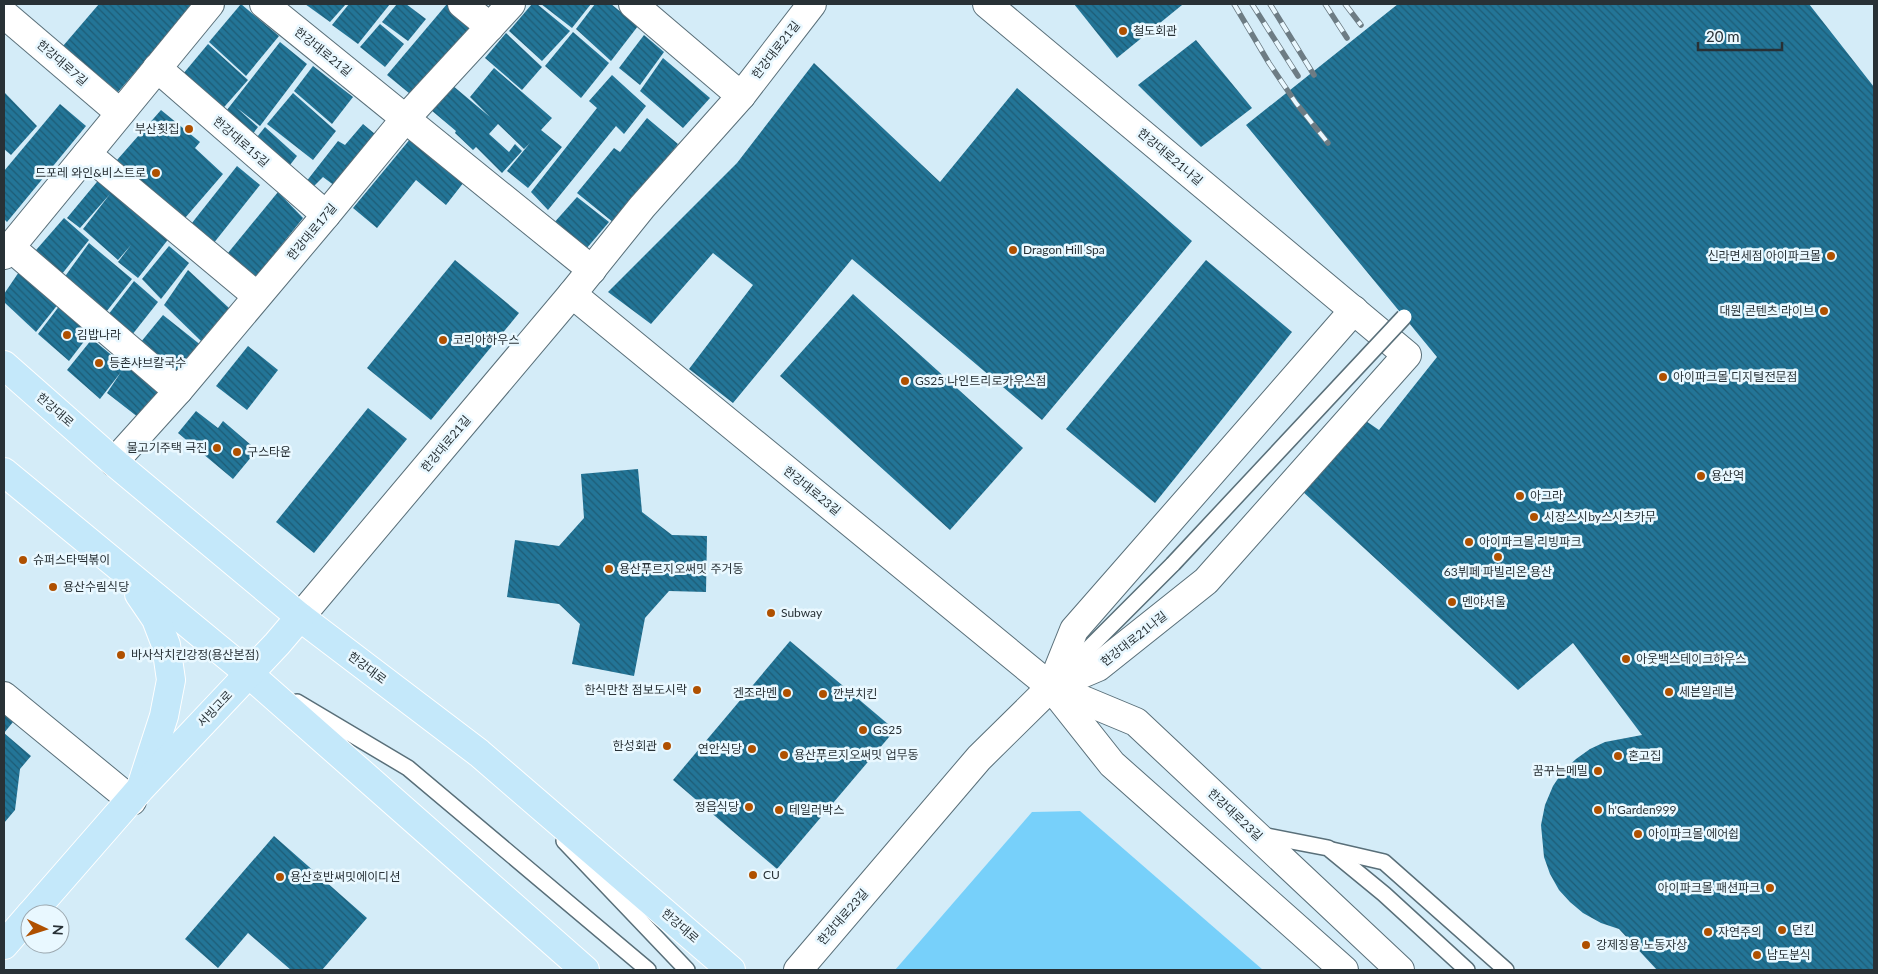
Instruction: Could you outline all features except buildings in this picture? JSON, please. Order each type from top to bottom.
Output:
[{"type":"main road","name":"한강대로","points":[[4,365],[114,462],[300,617],[479,753],[731,970]]},
{"type":"main road","points":[[4,472],[248,673],[585,970]]},
{"type":"main road","points":[[113,562],[145,600],[156,619],[166,645],[171,680],[164,716],[136,795]]},
{"type":"main road","name":"서빙고로","points":[[39,904],[136,795],[300,617]]},
{"type":"main road","name":"서빙고로","points":[[4,946],[20,926]]},
{"type":"street","points":[[178,391],[7,251],[210,4]]},
{"type":"street","name":"한강대로21길","points":[[264,4],[592,270]]},
{"type":"street","points":[[462,4],[490,27]]},
{"type":"street","name":"한강대로17길","points":[[114,462],[178,391],[405,119],[511,4]]},
{"type":"street","points":[[633,4],[740,96]]},
{"type":"street","name":"한강대로21길","points":[[300,617],[572,294],[642,207],[740,96],[812,4]]},
{"type":"street","name":"한강대로21나길","points":[[987,4],[1407,355],[1206,581],[1098,667],[1051,687]]},
{"type":"street","name":"한강대로7길","points":[[4,14],[120,113]]},
{"type":"street","name":"한강대로15길","points":[[156,68],[326,216]]},
{"type":"street","points":[[87,154],[257,296]]},
{"type":"street","name":"한강대로23길","points":[[572,294],[1051,687],[1112,764],[1344,970]]},
{"type":"street","points":[[1051,687],[1074,630],[1354,310]]},
{"type":"street","name":"한강대로23길","points":[[1051,687],[1136,722],[1254,833],[1389,967]]},
{"type":"street","name":"한강대로23길","points":[[798,970],[979,758],[1051,687]]},
{"type":"street","points":[[4,696],[136,795]]},
{"type":"lane","points":[[1051,687],[1173,564],[1404,317]]},
{"type":"lane","points":[[248,673],[408,768],[648,970]]},
{"type":"lane","points":[[479,753],[687,970]]},
{"type":"lane","points":[[1254,833],[1384,862],[1506,970]]},
{"type":"lane","points":[[1328,848],[1384,894],[1467,970]]},
{"type":"shaded area","points":[[1080,811],[1263,970],[895,970],[1032,812]]},
{"type":"railway","points":[[1234,4],[1269,63],[1296,103],[1328,143]]},
{"type":"railway","points":[[1252,4],[1298,76]]},
{"type":"railway","points":[[1270,4],[1314,75]]},
{"type":"railway","points":[[1325,4],[1347,38]]},
{"type":"railway","points":[[1345,4],[1361,25]]},
{"type":"place","name":"철도회관","points":[[1123,31]]},
{"type":"place","name":"부산횟집","points":[[189,129]]},
{"type":"place","name":"드포레 와인&비스트로","points":[[156,173]]},
{"type":"place","name":"Dragon Hill Spa","points":[[1013,250]]},
{"type":"place","name":"신라면세점 아이파크몰","points":[[1831,256]]},
{"type":"place","name":"대원 콘텐츠 라이브","points":[[1824,311]]},
{"type":"place","name":"김밥나라","points":[[67,335]]},
{"type":"place","name":"코리아하우스","points":[[443,340]]},
{"type":"place","name":"등촌샤브칼국수","points":[[99,363]]},
{"type":"place","name":"아이파크몰 디지털전문점","points":[[1663,377]]},
{"type":"place","name":"GS25 나인트리로카우스점","points":[[905,381]]},
{"type":"place","name":"물고기주택 극진","points":[[217,448]]},
{"type":"place","name":"구스타운","points":[[237,452]]},
{"type":"place","name":"용산역","points":[[1701,476]]},
{"type":"place","name":"아그라","points":[[1520,496]]},
{"type":"place","name":"시장스시by스시츠카무","points":[[1534,517]]},
{"type":"place","name":"아이파크몰 리빙파크","points":[[1469,542]]},
{"type":"place","name":"63뷔페 파빌리온 용산","points":[[1498,557]]},
{"type":"place","name":"슈퍼스타떡볶이","points":[[23,560]]},
{"type":"place","name":"용산푸르지오써밋 주거동","points":[[609,569]]},
{"type":"place","name":"용산수림식당","points":[[53,587]]},
{"type":"place","name":"멘야서울","points":[[1452,602]]},
{"type":"place","name":"Subway","points":[[771,613]]},
{"type":"place","name":"바사삭치킨강정(용산본점)","points":[[121,655]]},
{"type":"place","name":"아웃백스테이크하우스","points":[[1626,659]]},
{"type":"place","name":"한식만찬 점보도시락","points":[[697,690]]},
{"type":"place","name":"세븐일레븐","points":[[1669,692]]},
{"type":"place","name":"겐조라멘","points":[[787,693]]},
{"type":"place","name":"깐부치킨","points":[[823,694]]},
{"type":"place","name":"GS25","points":[[863,730]]},
{"type":"place","name":"한성회관","points":[[667,746]]},
{"type":"place","name":"연안식당","points":[[752,749]]},
{"type":"place","name":"용산푸르지오써밋 업무동","points":[[784,755]]},
{"type":"place","name":"혼고집","points":[[1618,756]]},
{"type":"place","name":"꿈꾸는메밀","points":[[1598,771]]},
{"type":"place","name":"정읍식당","points":[[749,807]]},
{"type":"place","name":"테일러박스","points":[[779,810]]},
{"type":"place","name":"h'Garden999","points":[[1598,810]]},
{"type":"place","name":"아이파크몰 에어쉽","points":[[1638,834]]},
{"type":"place","name":"CU","points":[[753,875]]},
{"type":"place","name":"용산호반써밋에이디션","points":[[280,877]]},
{"type":"place","name":"아이파크몰 패션파크","points":[[1770,888]]},
{"type":"place","name":"던킨","points":[[1782,930]]},
{"type":"place","name":"자연주의","points":[[1708,932]]},
{"type":"place","name":"강제징용 노동자상","points":[[1586,945]]},
{"type":"place","name":"남도분식","points":[[1757,955]]}]
